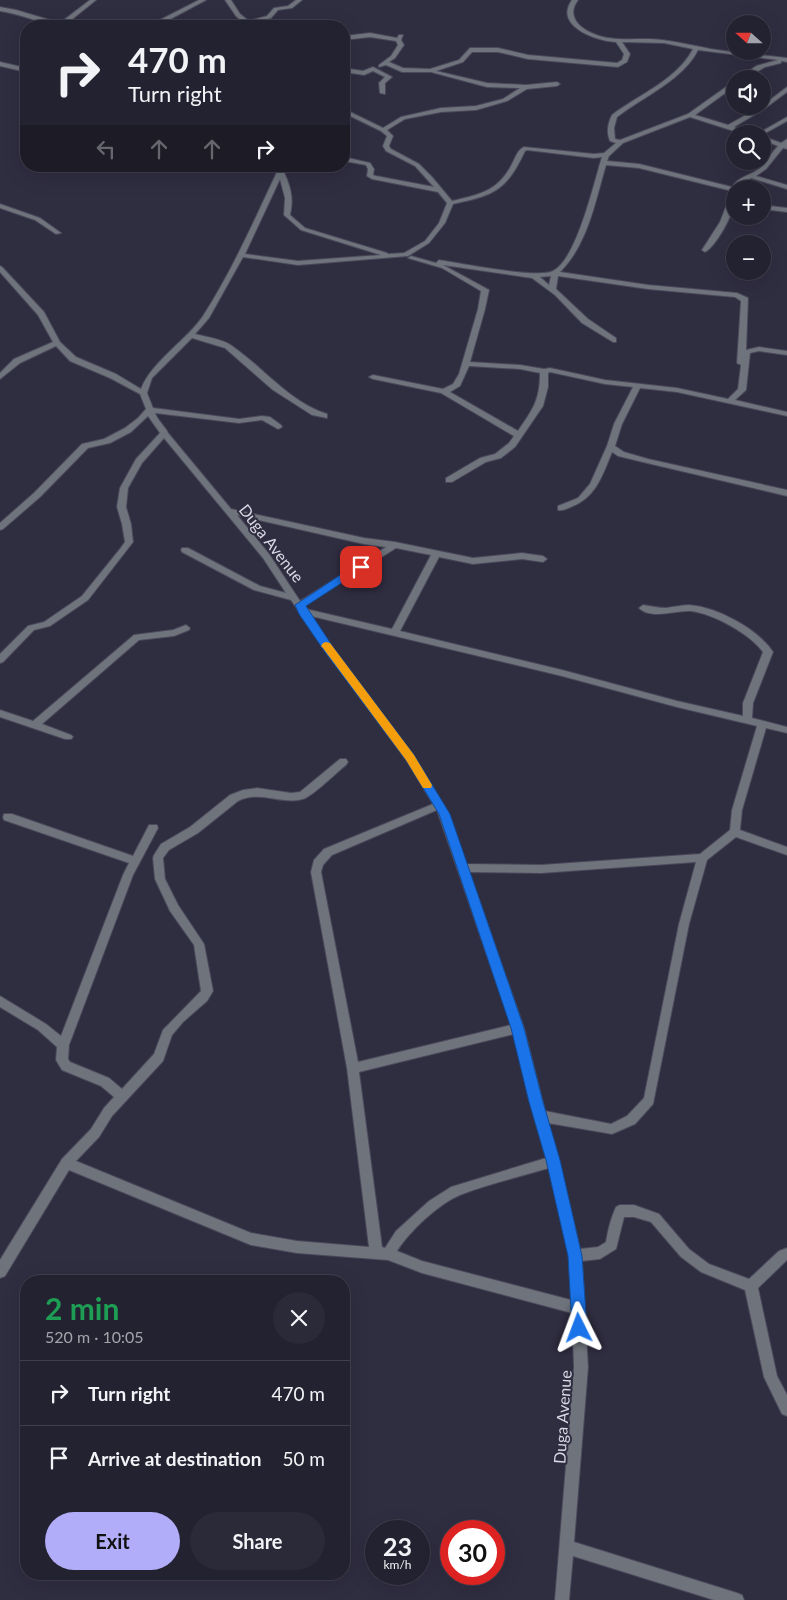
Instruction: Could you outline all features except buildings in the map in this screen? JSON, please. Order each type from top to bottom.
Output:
[{"type":"street","points":[[69,20],[94,0]]},
{"type":"street","points":[[166,20],[204,0]]},
{"type":"street","points":[[228,0],[230,7],[244,20]]},
{"type":"street","points":[[262,20],[269,17],[276,9],[290,7],[298,0]]},
{"type":"street","points":[[575,0],[570,4],[569,9],[577,26],[598,37],[618,40],[659,41],[787,61]]},
{"type":"street","points":[[0,9],[14,11],[43,20]]},
{"type":"street","points":[[350,37],[370,35],[400,38],[401,45],[393,57],[386,63],[364,73],[350,71]]},
{"type":"street","points":[[430,71],[461,61],[470,50],[477,49],[506,51],[528,57],[618,66],[625,61],[627,54],[618,40]]},
{"type":"street","points":[[621,142],[612,140],[610,137],[610,125],[614,116],[690,61],[696,48]]},
{"type":"street","points":[[751,70],[762,64],[787,61]]},
{"type":"street","points":[[386,63],[402,70],[430,71],[487,85],[526,87],[557,84]]},
{"type":"street","points":[[0,64],[20,69]]},
{"type":"street","points":[[0,72],[15,68]]},
{"type":"street","points":[[373,69],[389,77],[382,83],[383,93]]},
{"type":"street","points":[[383,130],[403,118],[441,110],[476,108],[496,103],[526,87]]},
{"type":"street","points":[[552,290],[555,273],[567,261],[579,242],[606,156],[621,142],[690,115],[726,89]]},
{"type":"street","points":[[732,125],[787,89]]},
{"type":"street","points":[[780,95],[787,98]]},
{"type":"street","points":[[350,114],[383,130],[390,136],[386,146],[388,150],[416,165],[430,178],[450,203]]},
{"type":"street","points":[[690,115],[726,126]]},
{"type":"street","points":[[771,128],[787,119]]},
{"type":"street","points":[[740,180],[762,170],[785,144],[771,140]]},
{"type":"street","points":[[450,203],[492,193],[511,174],[522,150],[526,148],[606,156]]},
{"type":"street","points":[[350,160],[368,164],[371,169],[370,176],[374,178],[439,190]]},
{"type":"street","points":[[603,163],[639,166],[726,188]]},
{"type":"street","points":[[0,268],[41,314],[57,343],[73,359],[113,376],[143,394],[149,377],[206,318],[241,255],[279,172]]},
{"type":"street","points":[[281,172],[286,182],[290,205],[287,215],[303,229],[393,256]]},
{"type":"street","points":[[750,176],[787,187]]},
{"type":"street","points":[[409,257],[428,242],[442,223],[450,203]]},
{"type":"street","points":[[0,206],[37,218],[58,232]]},
{"type":"street","points":[[771,208],[787,210]]},
{"type":"street","points":[[705,250],[720,230],[726,218]]},
{"type":"street","points":[[241,255],[298,263],[393,256],[409,257],[534,276],[555,273],[648,287],[737,295],[745,300],[741,363]]},
{"type":"street","points":[[409,257],[444,267],[485,290],[484,304],[471,340],[466,364],[457,384],[451,389],[442,391]]},
{"type":"street","points":[[534,276],[552,290],[585,322],[612,340]]},
{"type":"street","points":[[190,336],[228,346],[276,388],[315,413],[324,416]]},
{"type":"street","points":[[0,377],[17,361],[57,343]]},
{"type":"street","points":[[729,402],[742,390],[746,352],[760,349],[787,353]]},
{"type":"street","points":[[466,364],[550,370],[637,387],[677,390],[787,414]]},
{"type":"street","points":[[449,480],[483,460],[498,456],[512,445],[539,406],[544,387],[544,371]]},
{"type":"street","points":[[373,377],[442,391],[476,408],[496,424],[519,434]]},
{"type":"street","points":[[561,508],[586,495],[598,478],[618,424],[637,387]]},
{"type":"street","name":"Duga Avenue","points":[[143,394],[154,421],[266,556],[299,605],[410,758],[444,814],[461,868],[518,1028],[553,1160],[575,1256],[581,1367],[568,1547],[562,1600]]},
{"type":"street","points":[[0,527],[36,495],[85,446],[107,441],[128,430],[141,420],[149,410],[239,421],[262,418],[268,419],[278,427]]},
{"type":"street","points":[[0,660],[31,628],[47,624],[85,598],[123,551],[129,542],[126,522],[121,514],[122,494],[136,465],[150,444],[165,432]]},
{"type":"street","points":[[611,446],[621,454],[647,461],[787,493]]},
{"type":"street","points":[[229,511],[473,561],[522,556],[543,559]]},
{"type":"street","points":[[299,605],[395,545]]},
{"type":"street","points":[[185,550],[257,588],[299,605],[394,633],[787,730]]},
{"type":"street","points":[[394,633],[436,554]]},
{"type":"street","points":[[643,608],[664,611],[688,608],[700,610],[741,629],[766,647],[768,652],[748,702],[747,721]]},
{"type":"street","points":[[34,726],[137,637],[174,633],[186,628]]},
{"type":"street","points":[[0,713],[68,737]]},
{"type":"street","points":[[461,868],[542,868],[702,858],[735,832],[737,810],[762,725]]},
{"type":"street","points":[[0,1272],[66,1163],[95,1133],[108,1112],[159,1057],[167,1033],[203,998],[207,991],[199,944],[174,908],[160,879],[158,858],[165,847],[194,830],[234,798],[243,794],[257,792],[291,797],[303,795],[343,762]]},
{"type":"street","points":[[382,1254],[354,1068],[316,872],[318,863],[328,852],[439,805]]},
{"type":"street","points":[[8,817],[135,861]]},
{"type":"street","points":[[122,1097],[105,1082],[66,1066],[62,1060],[63,1045],[128,875],[153,828]]},
{"type":"street","points":[[735,832],[787,852]]},
{"type":"street","points":[[541,1116],[612,1129],[631,1120],[649,1100],[684,924],[702,858]]},
{"type":"street","points":[[0,1001],[42,1027],[63,1045]]},
{"type":"street","points":[[354,1068],[518,1028]]},
{"type":"street","points":[[382,1254],[433,1205],[455,1191],[553,1160]]},
{"type":"street","points":[[66,1163],[251,1240],[297,1247],[382,1254],[422,1267],[578,1308]]},
{"type":"street","points":[[575,1256],[600,1253],[612,1245],[614,1224],[620,1211],[634,1211],[655,1218],[685,1253],[705,1268],[751,1286]]},
{"type":"street","points":[[751,1286],[783,1255],[787,1254]]},
{"type":"street","points":[[751,1286],[771,1377],[787,1409]]},
{"type":"street","points":[[568,1547],[737,1600]]},
{"type":"slow traffic","points":[[326,646],[410,758],[427,785]]},
{"type":"route","points":[[361,567],[300,605],[302,611],[329,650],[410,758],[444,814],[461,868],[518,1028],[536,1102],[553,1160],[575,1256],[579,1328]]}]
